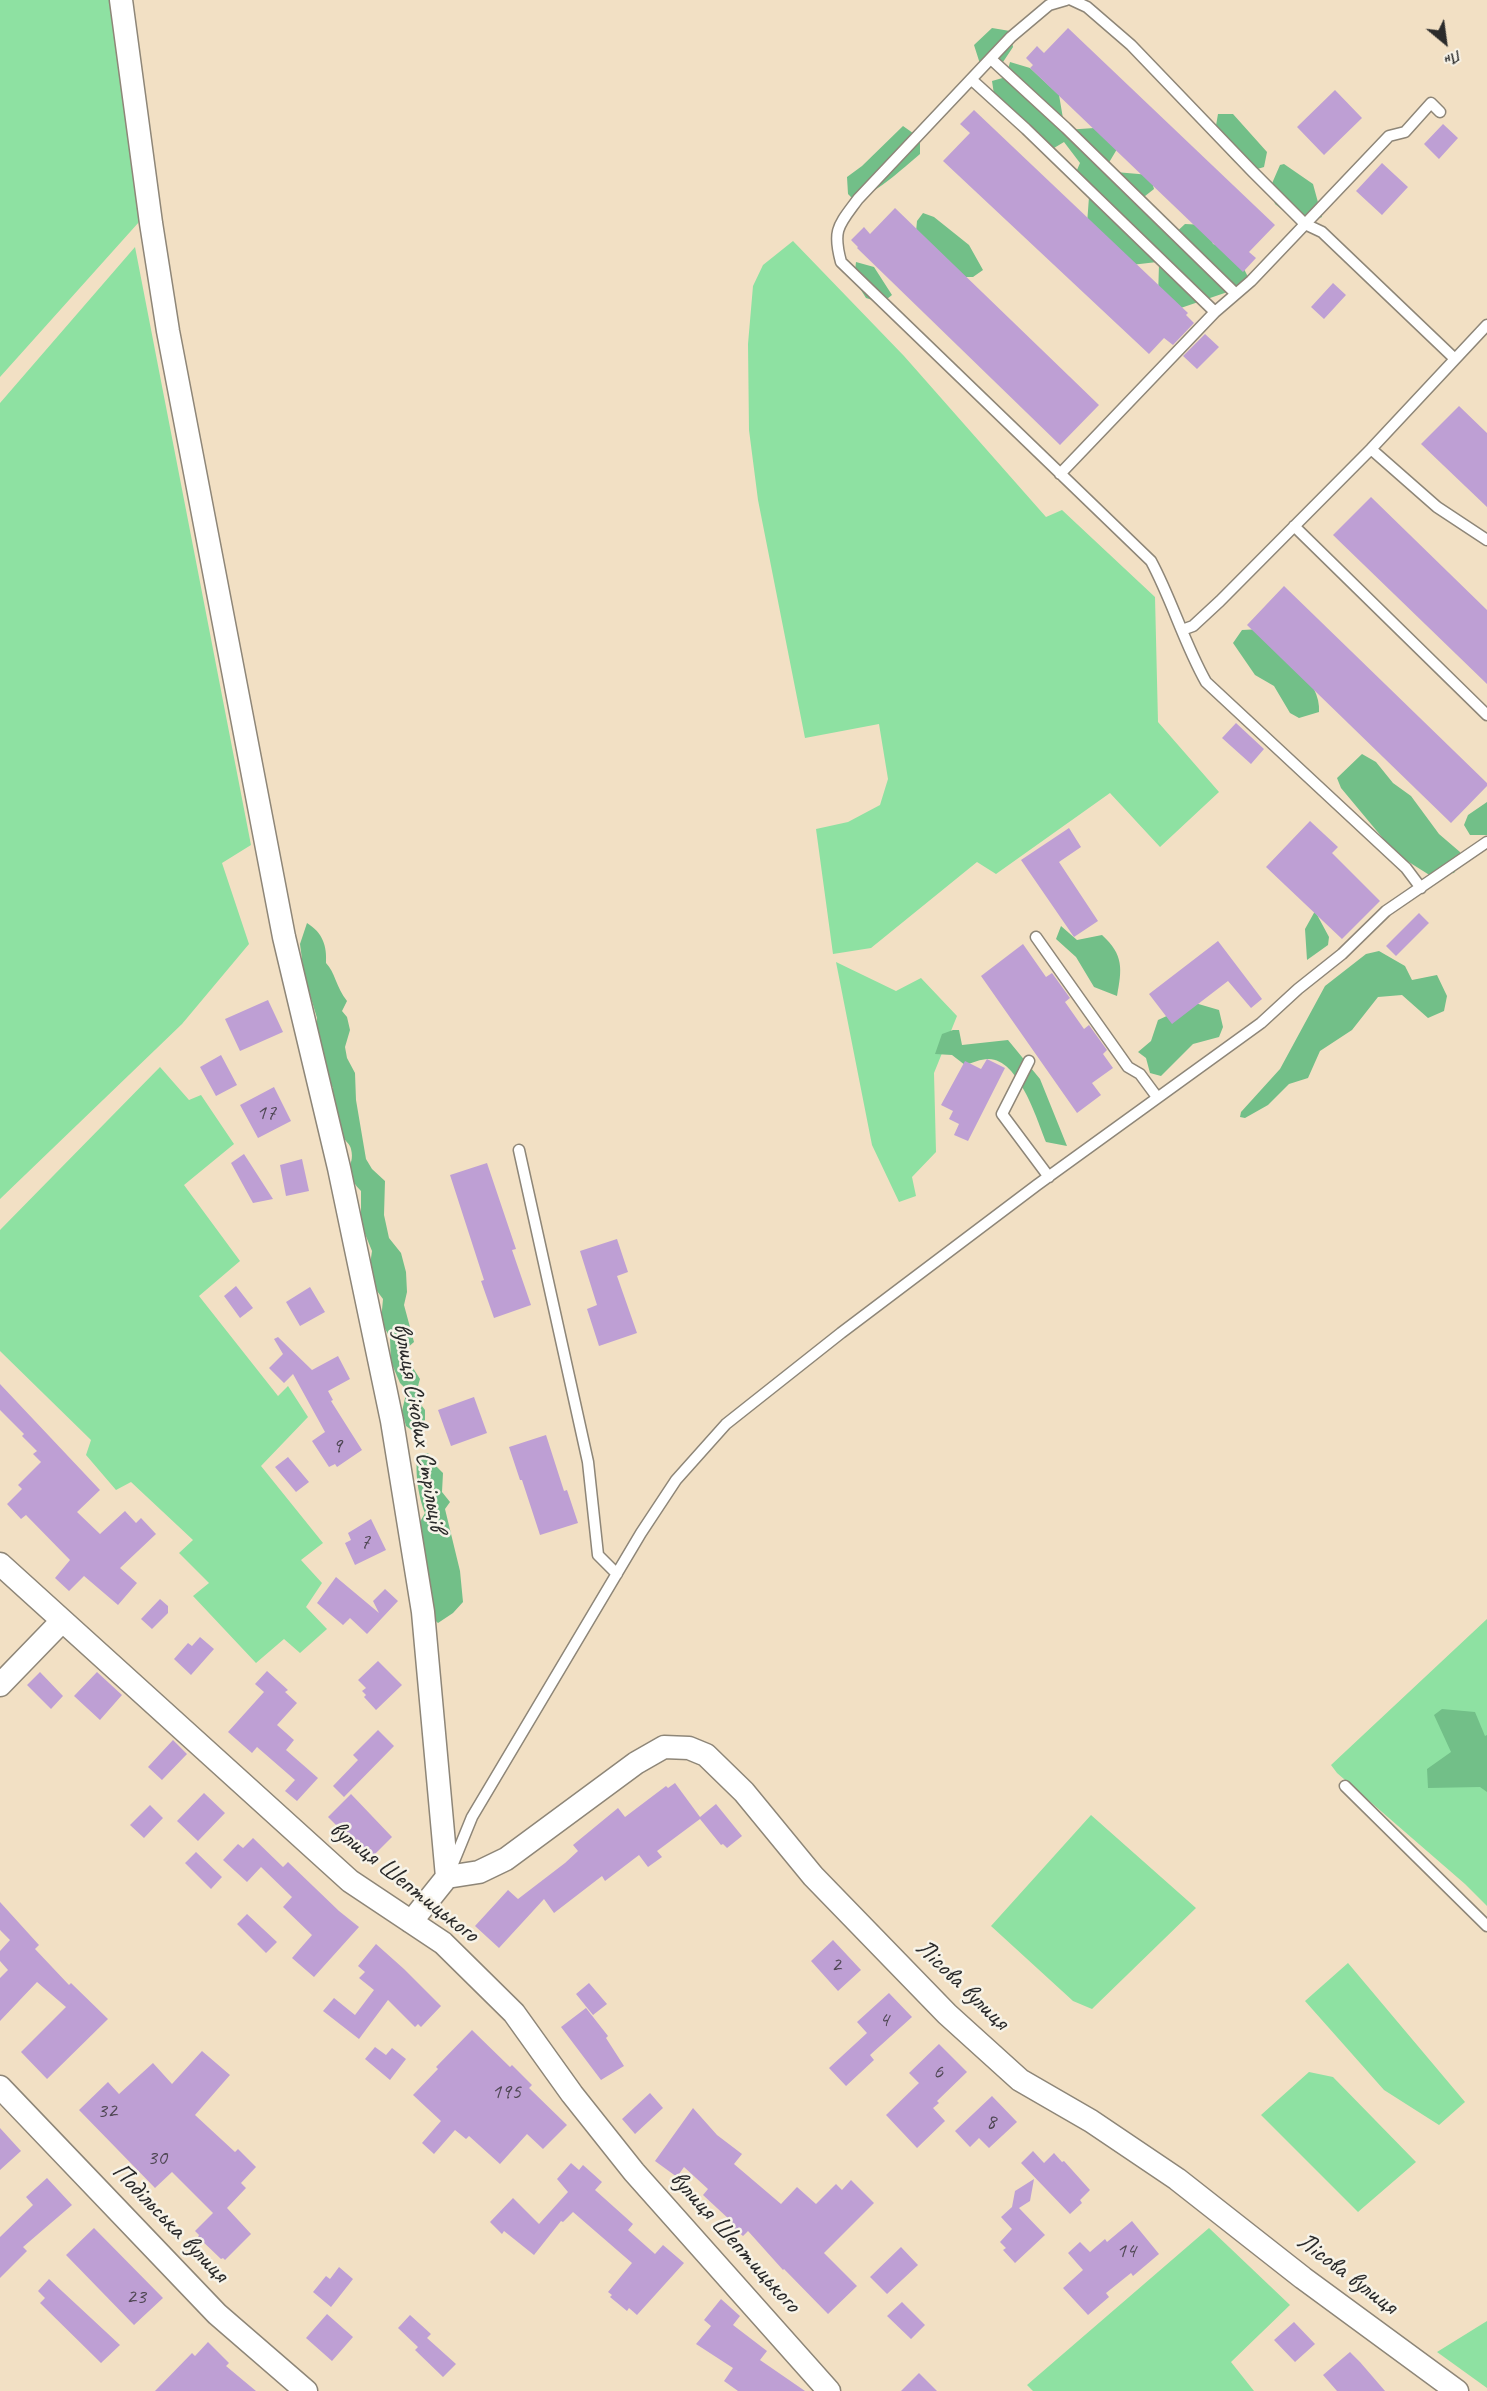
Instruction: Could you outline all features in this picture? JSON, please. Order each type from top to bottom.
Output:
[{"type":"street","name":"вулиця Січових Стрільців","points":[[121,0],[168,331],[284,937],[339,1168],[392,1421],[423,1612],[447,1877]]},
{"type":"street","name":"вулиця Шептицького","points":[[0,1564],[350,1881],[442,1943],[514,2013],[572,2094],[634,2172],[829,2391]]},
{"type":"street","points":[[0,1684],[62,1621]]},
{"type":"street","name":"Лісова вулиця","points":[[447,1877],[479,1872],[506,1859],[627,1770],[664,1747],[689,1748],[706,1755],[744,1792],[813,1876],[947,2014],[1020,2080],[1091,2121],[1177,2179],[1304,2278],[1457,2391]]},
{"type":"street","points":[[411,1922],[447,1877]]},
{"type":"street","name":"Подільська вулиця","points":[[0,2087],[218,2314],[306,2391]]},
{"type":"lane","points":[[1066,0],[1049,5],[1011,38],[858,199],[839,224],[836,242],[841,262],[1151,561],[1163,584],[1192,657],[1206,682],[1406,868],[1422,888]]},
{"type":"lane","points":[[1072,0],[1087,7],[1131,45],[1305,224],[1322,232],[1455,359]]},
{"type":"lane","points":[[991,59],[1066,128],[1235,294]]},
{"type":"lane","points":[[972,80],[1026,129],[1215,312]]},
{"type":"lane","points":[[1060,474],[1215,312],[1251,281],[1389,136],[1405,132],[1431,103],[1440,112]]},
{"type":"lane","points":[[1182,630],[1193,626],[1220,601],[1371,449],[1487,326]]},
{"type":"lane","points":[[1371,449],[1437,507],[1487,540]]},
{"type":"lane","points":[[1294,526],[1487,715]]},
{"type":"lane","points":[[447,1877],[472,1817],[641,1533],[676,1480],[726,1424],[841,1333],[1049,1177],[1261,1023],[1298,989],[1342,954],[1386,911],[1487,842]]},
{"type":"lane","points":[[1036,937],[1128,1067],[1140,1074],[1157,1097]]},
{"type":"lane","points":[[1029,1061],[1002,1114],[1049,1177]]},
{"type":"lane","points":[[519,1150],[588,1462],[598,1555],[617,1574]]},
{"type":"lane","points":[[1345,1786],[1487,1926]]},
{"type":"green space","points":[[0,0],[111,0],[139,222],[0,377]]},
{"type":"green space","points":[[992,28],[1010,31],[1013,47],[1001,65],[981,67],[974,45]]},
{"type":"green space","points":[[1010,62],[1030,68],[1059,95],[1065,130],[1109,127],[1120,144],[1104,171],[1150,175],[1154,189],[1140,200],[1159,227],[1170,238],[1185,224],[1206,225],[1213,244],[1235,251],[1250,281],[1248,285],[1172,311],[1158,298],[1159,264],[1157,262],[1114,267],[1087,224],[1089,197],[1074,177],[1080,163],[1064,142],[1044,154],[1026,129],[995,101],[992,81],[1006,77]]},
{"type":"green space","points":[[1218,114],[1233,114],[1267,152],[1264,167],[1248,169],[1231,158],[1214,137]]},
{"type":"green space","points":[[903,126],[920,138],[920,154],[878,188],[853,199],[848,194],[847,177],[862,166]]},
{"type":"green space","points":[[1284,164],[1313,184],[1322,217],[1301,225],[1275,204],[1270,188],[1280,165]]},
{"type":"green space","points":[[923,213],[934,217],[969,245],[983,270],[973,277],[955,277],[916,232],[917,221]]},
{"type":"green space","points":[[793,241],[904,356],[1046,517],[1062,510],[1155,597],[1158,722],[1219,792],[1160,847],[1110,793],[996,874],[977,862],[871,948],[833,954],[816,829],[848,822],[880,805],[888,779],[879,724],[805,738],[758,500],[749,430],[748,344],[753,286],[763,265]]},
{"type":"green space","points":[[135,247],[251,845],[222,863],[249,944],[182,1024],[0,1199],[0,403]]},
{"type":"green space","points":[[856,262],[874,267],[892,295],[882,303],[866,298],[854,279]]},
{"type":"green space","points":[[1261,629],[1289,656],[1307,678],[1318,700],[1319,712],[1299,718],[1290,713],[1274,686],[1255,675],[1233,643],[1242,630]]},
{"type":"green space","points":[[1362,754],[1376,762],[1393,783],[1411,796],[1439,834],[1460,852],[1461,863],[1454,873],[1431,876],[1396,854],[1341,788],[1337,778]]},
{"type":"green space","points":[[1487,802],[1487,835],[1470,835],[1464,825],[1468,815]]},
{"type":"green space","points":[[1315,911],[1329,937],[1328,945],[1307,960],[1305,929]]},
{"type":"green space","points":[[307,923],[323,940],[326,963],[347,1001],[342,1011],[347,1017],[350,1030],[345,1047],[347,1058],[355,1073],[356,1100],[366,1159],[372,1169],[385,1181],[384,1215],[389,1238],[401,1253],[406,1272],[407,1292],[404,1305],[414,1342],[406,1349],[408,1360],[420,1379],[418,1395],[425,1410],[425,1420],[413,1431],[406,1426],[402,1411],[407,1390],[400,1383],[391,1362],[390,1338],[381,1321],[383,1299],[368,1279],[372,1251],[361,1224],[361,1191],[350,1177],[351,1149],[340,1132],[336,1120],[332,1100],[333,1088],[327,1079],[317,1036],[317,1018],[304,975],[300,944]]},
{"type":"green space","points":[[1061,926],[1077,940],[1102,935],[1109,942],[1120,963],[1117,996],[1094,987],[1076,957],[1056,939]]},
{"type":"green space","points":[[1379,951],[1405,966],[1412,980],[1437,975],[1447,996],[1444,1011],[1428,1018],[1402,995],[1378,997],[1352,1030],[1320,1051],[1308,1078],[1289,1084],[1268,1105],[1245,1118],[1240,1117],[1241,1112],[1280,1069],[1325,986],[1366,954]]},
{"type":"green space","points":[[836,962],[896,991],[921,978],[957,1016],[934,1073],[936,1152],[912,1177],[916,1196],[899,1202],[872,1145]]},
{"type":"green space","points":[[1195,1003],[1219,1010],[1223,1027],[1219,1037],[1193,1044],[1161,1076],[1150,1073],[1146,1058],[1138,1052],[1151,1041],[1158,1020]]},
{"type":"green space","points":[[959,1030],[962,1045],[1008,1040],[1040,1079],[1067,1146],[1046,1142],[1025,1092],[1008,1068],[999,1061],[985,1059],[965,1065],[952,1055],[935,1054],[942,1034]]},
{"type":"green space","points":[[160,1067],[189,1100],[201,1095],[234,1144],[184,1185],[240,1261],[199,1296],[278,1396],[288,1386],[308,1417],[261,1466],[323,1543],[301,1560],[322,1583],[306,1607],[327,1629],[300,1653],[284,1639],[256,1663],[193,1596],[209,1583],[179,1553],[193,1540],[131,1482],[116,1490],[86,1455],[91,1440],[0,1351],[0,1230]]},
{"type":"green space","points":[[428,1453],[443,1473],[442,1492],[450,1502],[445,1509],[460,1571],[463,1602],[453,1613],[438,1623],[429,1615],[419,1531],[425,1513],[418,1484],[417,1461],[418,1455]]},
{"type":"green space","points":[[1487,1619],[1487,1906],[1465,1884],[1337,1773],[1331,1765]]},
{"type":"green space","points":[[1442,1709],[1475,1712],[1485,1736],[1487,1735],[1487,1792],[1480,1787],[1428,1788],[1427,1769],[1451,1752],[1434,1715]]},
{"type":"green space","points":[[1091,1815],[1196,1908],[1092,2009],[1073,2001],[991,1926]]},
{"type":"green space","points":[[1348,1963],[1465,2102],[1439,2125],[1384,2090],[1305,2001]]},
{"type":"green space","points":[[1309,2072],[1333,2077],[1416,2162],[1358,2212],[1261,2115]]},
{"type":"green space","points":[[1209,2228],[1290,2305],[1231,2362],[1254,2391],[1033,2391],[1027,2385]]},
{"type":"green space","points":[[1487,2321],[1487,2388],[1437,2352]]},
{"type":"building","points":[[1068,28],[1275,225],[1249,252],[1256,258],[1243,272],[1030,68],[1033,65],[1026,58],[1037,46],[1044,53]]},
{"type":"building","points":[[1335,90],[1362,118],[1324,155],[1297,127]]},
{"type":"building","points":[[974,110],[1188,313],[1186,315],[1194,323],[1173,345],[1164,338],[1149,354],[943,161],[970,133],[960,124]]},
{"type":"building","points":[[1443,124],[1458,138],[1439,159],[1424,144]]},
{"type":"building","points":[[1382,163],[1408,187],[1382,215],[1356,191]]},
{"type":"building","points":[[895,208],[1099,405],[1060,445],[851,240],[864,227],[870,234]]},
{"type":"building","points":[[1333,283],[1346,295],[1324,319],[1311,307]]},
{"type":"building","points":[[1205,334],[1219,347],[1197,369],[1183,356]]},
{"type":"building","points":[[1459,406],[1487,433],[1487,507],[1421,444]]},
{"type":"building","points":[[1371,497],[1487,610],[1487,684],[1333,535]]},
{"type":"building","points":[[1284,586],[1487,783],[1487,786],[1451,823],[1247,625]]},
{"type":"building","points":[[1236,723],[1264,749],[1251,764],[1222,738]]},
{"type":"building","points":[[1310,821],[1338,847],[1332,853],[1380,901],[1342,939],[1266,867]]},
{"type":"building","points":[[1069,828],[1081,847],[1059,862],[1098,921],[1074,937],[1021,860]]},
{"type":"building","points":[[1419,913],[1429,923],[1396,956],[1386,946]]},
{"type":"building","points":[[1218,941],[1262,999],[1251,1008],[1228,981],[1172,1024],[1149,994]]},
{"type":"building","points":[[1023,944],[1046,977],[1052,973],[1070,998],[1065,1002],[1084,1029],[1089,1025],[1107,1050],[1103,1054],[1113,1068],[1092,1083],[1101,1095],[1077,1113],[981,976]]},
{"type":"building","points":[[268,1000],[283,1032],[240,1051],[225,1019]]},
{"type":"building","points":[[221,1055],[237,1085],[216,1096],[200,1067]]},
{"type":"building","points":[[987,1059],[1005,1068],[968,1141],[954,1135],[959,1124],[949,1119],[953,1111],[941,1105],[965,1061],[981,1069]]},
{"type":"building","points":[[274,1087],[291,1121],[258,1138],[240,1105]]},
{"type":"building","points":[[244,1154],[273,1199],[253,1203],[231,1163]]},
{"type":"building","points":[[302,1159],[309,1191],[286,1196],[280,1165]]},
{"type":"building","points":[[487,1163],[516,1249],[512,1250],[531,1305],[494,1318],[450,1175]]},
{"type":"building","points":[[617,1239],[628,1272],[617,1276],[637,1333],[599,1346],[587,1309],[597,1305],[580,1251]]},
{"type":"building","points":[[236,1286],[253,1308],[240,1318],[224,1296]]},
{"type":"building","points":[[310,1287],[325,1312],[300,1326],[286,1302]]},
{"type":"building","points":[[278,1337],[312,1370],[338,1356],[350,1379],[328,1391],[333,1400],[331,1401],[362,1450],[337,1467],[335,1464],[329,1467],[312,1441],[325,1432],[293,1374],[284,1383],[269,1368],[283,1354],[274,1339]]},
{"type":"building","points":[[0,1384],[100,1490],[77,1512],[100,1534],[125,1511],[136,1523],[141,1518],[156,1534],[120,1568],[137,1583],[118,1605],[84,1576],[69,1591],[55,1578],[70,1560],[26,1515],[21,1519],[7,1504],[22,1489],[18,1485],[41,1462],[33,1454],[37,1451],[22,1436],[24,1434],[0,1410]]},
{"type":"building","points":[[474,1397],[487,1433],[451,1446],[438,1410]]},
{"type":"building","points":[[546,1435],[564,1491],[567,1490],[578,1523],[540,1535],[509,1447]]},
{"type":"building","points":[[288,1457],[309,1482],[296,1492],[275,1467]]},
{"type":"building","points":[[371,1519],[386,1550],[355,1565],[345,1543],[351,1540],[348,1533]]},
{"type":"building","points":[[336,1577],[379,1613],[373,1601],[385,1589],[398,1601],[367,1634],[350,1618],[343,1625],[317,1603]]},
{"type":"building","points":[[160,1599],[168,1606],[168,1613],[152,1629],[141,1619]]},
{"type":"building","points":[[200,1637],[214,1649],[191,1675],[174,1659],[188,1643],[192,1646]]},
{"type":"building","points":[[378,1661],[402,1685],[376,1710],[364,1697],[366,1695],[362,1691],[366,1688],[358,1680]]},
{"type":"building","points":[[267,1671],[288,1690],[285,1692],[297,1703],[277,1725],[294,1740],[286,1750],[318,1778],[297,1801],[285,1791],[295,1780],[257,1747],[252,1753],[228,1732],[264,1692],[255,1684]]},
{"type":"building","points":[[40,1672],[63,1696],[51,1709],[27,1685]]},
{"type":"building","points":[[97,1672],[122,1695],[100,1720],[74,1696]]},
{"type":"building","points":[[378,1730],[394,1746],[344,1797],[333,1786],[358,1760],[353,1755]]},
{"type":"building","points":[[173,1740],[187,1754],[162,1780],[148,1767]]},
{"type":"building","points":[[675,1783],[700,1817],[716,1804],[742,1836],[727,1848],[721,1845],[700,1819],[657,1851],[662,1857],[648,1867],[639,1855],[605,1881],[602,1876],[554,1913],[544,1899],[499,1948],[475,1926],[508,1890],[518,1899],[565,1863],[578,1851],[573,1845],[618,1808],[625,1817],[666,1786],[668,1788]]},
{"type":"building","points":[[204,1793],[225,1813],[198,1841],[177,1821]]},
{"type":"building","points":[[351,1794],[392,1837],[370,1859],[328,1817]]},
{"type":"building","points":[[150,1805],[163,1818],[144,1838],[130,1825]]},
{"type":"building","points":[[253,1838],[283,1867],[288,1862],[359,1927],[314,1977],[292,1958],[312,1935],[283,1907],[292,1897],[261,1867],[247,1882],[223,1860],[238,1844],[243,1848]]},
{"type":"building","points":[[196,1852],[222,1877],[211,1889],[185,1863]]},
{"type":"building","points":[[0,1902],[39,1945],[35,1949],[69,1985],[71,1983],[108,2019],[47,2079],[21,2052],[66,2007],[37,1982],[0,2021],[0,1978],[8,1970],[0,1961],[0,1951],[10,1940],[0,1930]]},
{"type":"building","points":[[247,1914],[277,1942],[266,1953],[237,1924]]},
{"type":"building","points":[[833,1940],[861,1970],[838,1991],[811,1961]]},
{"type":"building","points":[[376,1944],[441,2006],[421,2027],[418,2024],[415,2027],[388,2000],[359,2039],[323,2011],[334,1998],[355,2015],[374,1990],[359,1978],[365,1972],[358,1966]]},
{"type":"building","points":[[589,1983],[607,2004],[593,2015],[576,1994]]},
{"type":"building","points":[[889,1993],[912,2017],[870,2055],[874,2060],[846,2086],[829,2068],[867,2033],[857,2022]]},
{"type":"building","points":[[586,2008],[608,2036],[606,2038],[624,2066],[601,2080],[561,2027]]},
{"type":"building","points":[[472,2030],[532,2085],[529,2088],[567,2125],[543,2149],[527,2134],[500,2164],[469,2136],[466,2139],[455,2130],[434,2154],[422,2143],[441,2121],[413,2095]]},
{"type":"building","points":[[939,2044],[967,2072],[937,2101],[939,2103],[933,2108],[945,2121],[917,2148],[886,2115],[919,2083],[909,2073]]},
{"type":"building","points":[[375,2047],[386,2055],[392,2048],[406,2059],[390,2080],[365,2059]]},
{"type":"building","points":[[202,2051],[230,2075],[195,2115],[235,2152],[238,2149],[256,2167],[241,2183],[246,2188],[227,2208],[251,2234],[225,2260],[221,2259],[198,2237],[195,2231],[213,2213],[172,2172],[155,2188],[79,2110],[108,2082],[119,2094],[153,2063],[172,2084]]},
{"type":"building","points":[[650,2093],[663,2108],[635,2134],[622,2119]]},
{"type":"building","points":[[992,2096],[1017,2122],[989,2148],[979,2138],[970,2147],[955,2131]]},
{"type":"building","points":[[693,2108],[717,2135],[742,2154],[734,2164],[781,2204],[797,2187],[816,2204],[836,2184],[842,2190],[851,2180],[874,2203],[824,2253],[857,2286],[828,2314],[783,2270],[748,2231],[743,2236],[729,2224],[731,2221],[703,2195],[708,2189],[684,2167],[677,2177],[655,2161]]},
{"type":"building","points":[[0,2128],[21,2151],[0,2170]]},
{"type":"building","points":[[1033,2151],[1044,2163],[1054,2153],[1090,2190],[1080,2200],[1082,2203],[1070,2214],[1021,2163]]},
{"type":"building","points":[[571,2163],[579,2170],[583,2165],[602,2182],[595,2190],[633,2224],[628,2230],[655,2254],[663,2245],[684,2263],[637,2315],[629,2308],[627,2311],[610,2297],[612,2295],[608,2292],[632,2263],[573,2212],[563,2222],[561,2221],[534,2255],[504,2231],[502,2234],[490,2222],[513,2198],[539,2224],[568,2192],[557,2179]]},
{"type":"building","points":[[47,2178],[72,2205],[23,2247],[27,2251],[0,2278],[0,2237],[33,2205],[26,2197]]},
{"type":"building","points":[[1034,2179],[1030,2201],[1019,2208],[1045,2235],[1015,2263],[1003,2250],[1006,2248],[1000,2242],[1012,2229],[1001,2217],[1012,2207],[1015,2191]]},
{"type":"building","points":[[1132,2221],[1159,2254],[1133,2276],[1131,2273],[1106,2293],[1109,2297],[1088,2315],[1063,2288],[1083,2270],[1068,2253],[1080,2242],[1090,2252],[1105,2239],[1107,2242]]},
{"type":"building","points":[[94,2228],[163,2298],[134,2325],[66,2255]]},
{"type":"building","points":[[901,2247],[918,2265],[887,2294],[870,2277]]},
{"type":"building","points":[[339,2267],[353,2279],[331,2307],[313,2292],[326,2276],[330,2279]]},
{"type":"building","points":[[49,2279],[120,2345],[101,2363],[40,2303],[45,2298],[38,2291]]},
{"type":"building","points":[[721,2299],[740,2316],[733,2325],[767,2351],[760,2360],[805,2391],[738,2391],[724,2381],[733,2368],[696,2344],[711,2326],[704,2320]]},
{"type":"building","points":[[902,2302],[925,2325],[911,2339],[887,2316]]},
{"type":"building","points":[[327,2314],[353,2337],[332,2361],[306,2338]]},
{"type":"building","points":[[410,2315],[431,2334],[427,2338],[456,2364],[443,2377],[415,2350],[418,2347],[398,2328]]},
{"type":"building","points":[[1294,2322],[1315,2344],[1295,2362],[1274,2340]]},
{"type":"building","points":[[208,2342],[229,2363],[226,2366],[256,2391],[155,2391],[192,2353],[195,2356]]},
{"type":"building","points":[[1350,2352],[1385,2391],[1337,2391],[1323,2375]]},
{"type":"building","points":[[919,2373],[937,2391],[901,2391]]}]
